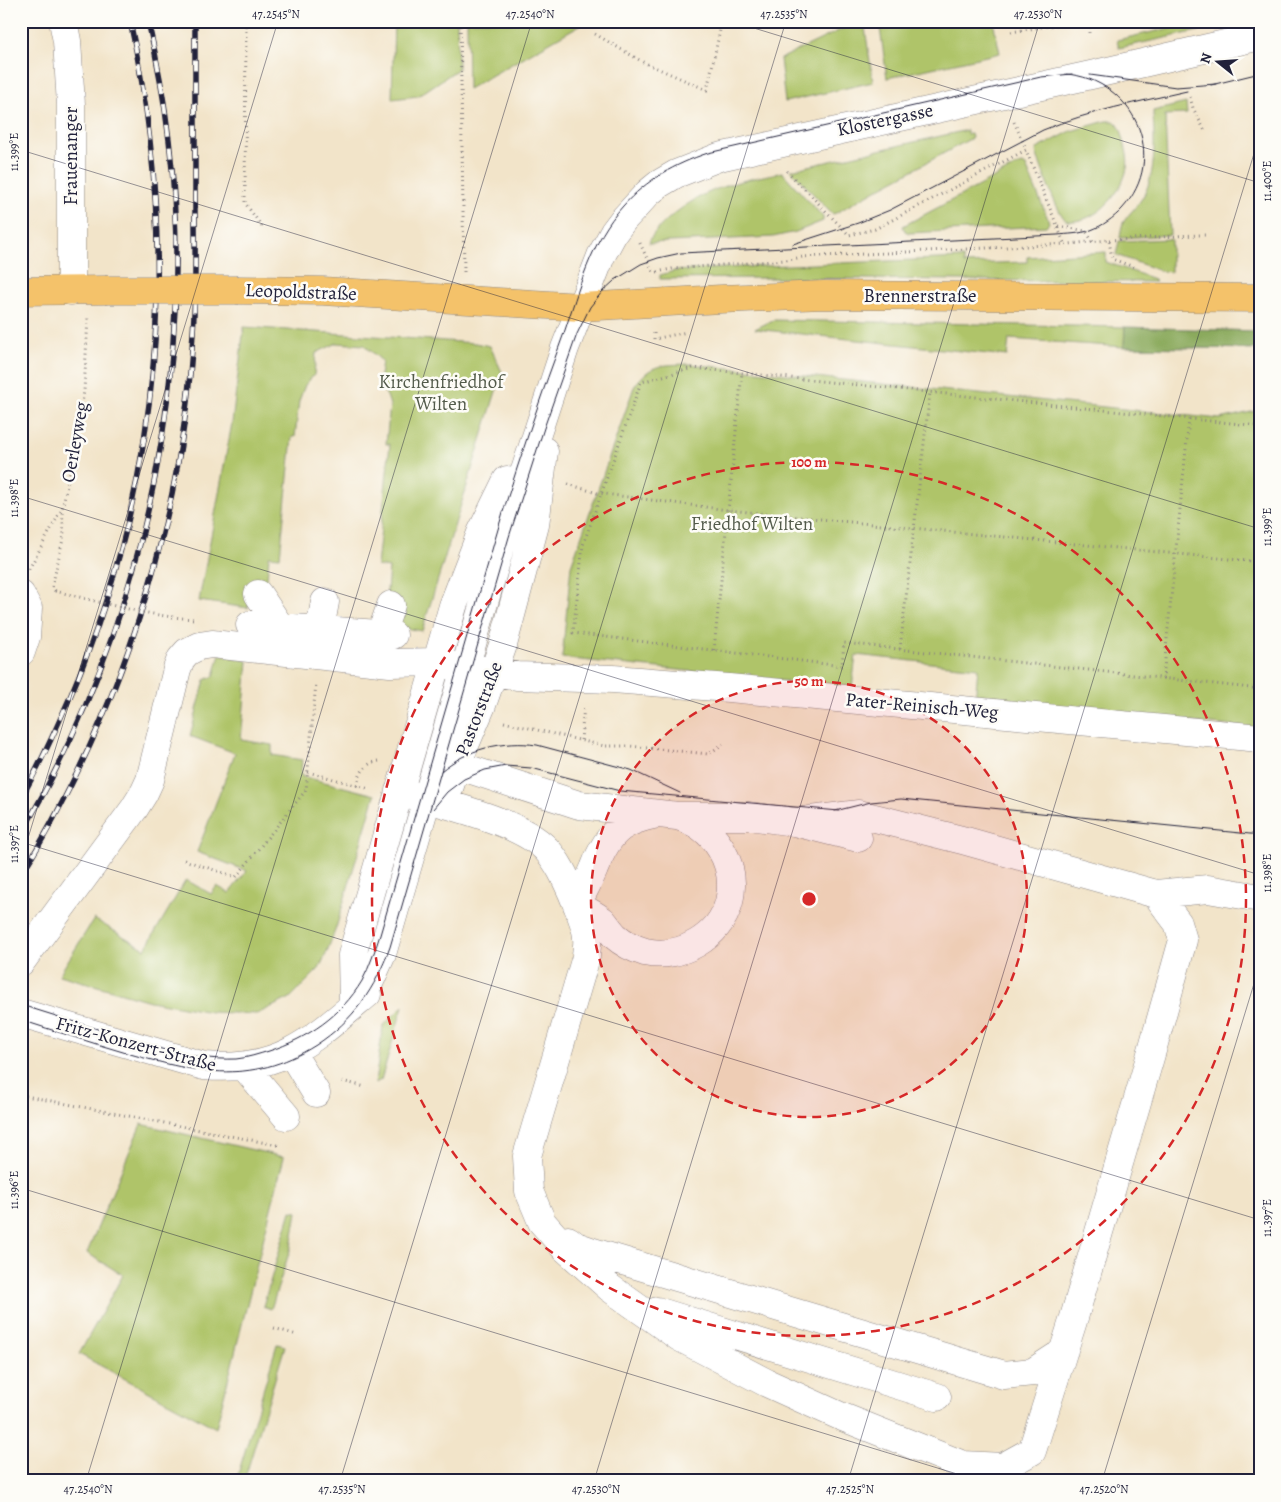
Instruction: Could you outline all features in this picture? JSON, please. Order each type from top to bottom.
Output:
[{"type":"main road","name":"Leopoldstraße","points":[[21,291],[322,291],[581,307]]},
{"type":"main road","name":"Brennerstraße","points":[[581,307],[824,295],[1260,298]]},
{"type":"street","name":"Frauenanger","points":[[63,21],[67,42],[71,105],[89,290]]},
{"type":"street","name":"Klostergasse","points":[[581,307],[607,244],[623,220],[659,184],[698,164],[763,147],[1091,75],[1229,32],[1260,36]]},
{"type":"street","name":"Pastorstraße","points":[[353,1005],[377,985],[386,973],[400,938],[435,802],[448,762],[465,667],[501,544],[581,307]]},
{"type":"street","name":"Pastorstraße","points":[[353,1005],[352,955],[458,590],[481,533],[551,392]]},
{"type":"street","name":"Pastorstraße","points":[[448,762],[482,705],[502,645],[535,524],[551,392]]},
{"type":"street","points":[[21,652],[26,636],[28,608],[24,584]]},
{"type":"street","points":[[258,594],[280,627],[319,643]]},
{"type":"street","points":[[319,643],[325,602]]},
{"type":"street","points":[[250,636],[319,643],[387,635],[391,605]]},
{"type":"street","points":[[21,962],[134,809],[147,787],[176,672],[183,656],[194,648],[250,636],[280,627]]},
{"type":"street","name":"Pater-Reinisch-Weg","points":[[319,643],[390,664],[436,662],[528,677],[613,679],[729,688],[1260,738]]},
{"type":"street","points":[[410,752],[448,762],[500,781],[579,805],[677,816],[697,824],[707,832],[716,840],[726,858],[731,880],[728,902],[721,920],[706,938],[681,951],[664,954],[645,952],[629,946],[602,921],[577,905]]},
{"type":"street","points":[[398,794],[435,802],[508,825],[537,840],[547,849],[560,868],[577,905],[588,936],[586,957],[528,1156],[529,1191],[542,1222],[565,1248],[610,1288],[679,1337],[767,1383],[840,1416],[964,1465],[990,1481]]},
{"type":"street","points":[[579,805],[590,818],[594,831],[592,889],[595,905],[602,921]]},
{"type":"street","points":[[577,905],[605,843],[625,825],[640,818],[658,814],[677,816],[749,816],[794,822],[858,838]]},
{"type":"street","points":[[794,822],[859,814],[966,841],[1156,894],[1208,888],[1260,898]]},
{"type":"street","points":[[964,1465],[1003,1467],[1032,1451],[1152,1054],[1183,940],[1178,923],[1156,894]]},
{"type":"street","name":"Fritz-Konzert-Straße","points":[[21,1013],[204,1066],[223,1067],[244,1066],[270,1060],[291,1052],[341,1018],[353,1005]]},
{"type":"street","points":[[291,1052],[326,1086]]},
{"type":"street","points":[[244,1066],[281,1126]]},
{"type":"street","points":[[542,1222],[576,1246],[593,1252],[1004,1375],[1034,1372],[1064,1350]]},
{"type":"street","points":[[630,1302],[938,1397]]},
{"type":"path","points":[[246,21],[246,203],[262,228]]},
{"type":"path","points":[[460,21],[464,300]]},
{"type":"path","points":[[595,34],[643,62],[706,90],[722,21]]},
{"type":"path","points":[[1011,32],[1080,21]]},
{"type":"path","points":[[1089,33],[1090,21]]},
{"type":"path","points":[[1190,97],[1192,108],[1205,130]]},
{"type":"path","points":[[1014,122],[1025,146]]},
{"type":"path","points":[[789,174],[849,235],[875,229],[1026,150],[1065,245]]},
{"type":"path","points":[[1058,226],[1086,231],[1094,242]]},
{"type":"path","points":[[654,272],[803,257],[1065,245],[1109,240],[1208,235]]},
{"type":"path","points":[[1109,240],[1110,252]]},
{"type":"path","points":[[652,268],[654,272],[653,279]]},
{"type":"path","name":"Oerleyweg","points":[[24,584],[62,509],[75,448],[84,392],[89,290]]},
{"type":"path","points":[[1260,426],[693,368],[641,382],[583,545],[573,633],[842,666],[844,643],[1260,690]]},
{"type":"path","points":[[714,650],[742,372]]},
{"type":"path","points":[[900,650],[930,392]]},
{"type":"path","points":[[1163,679],[1189,419]]},
{"type":"path","points":[[572,485],[602,494],[728,510],[1260,562]]},
{"type":"path","points":[[62,509],[64,535],[52,587],[55,591],[149,614],[194,619]]},
{"type":"path","points":[[184,860],[236,877],[306,790],[319,643]]},
{"type":"path","points":[[581,740],[584,708]]},
{"type":"path","points":[[502,721],[604,746],[630,746],[708,754],[722,744]]},
{"type":"path","points":[[308,772],[398,794]]},
{"type":"path","points":[[326,1086],[365,1087]]},
{"type":"path","points":[[21,1095],[277,1145],[281,1126]]},
{"type":"path","points":[[274,1328],[297,1335]]},
{"type":"green space","points":[[394,21],[457,21],[458,69],[418,96],[392,99]]},
{"type":"green space","points":[[467,21],[587,21],[468,89]]},
{"type":"green space","points":[[859,21],[864,21],[873,82],[785,102],[780,59]]},
{"type":"green space","points":[[879,21],[993,21],[1000,53],[887,78]]},
{"type":"green space","points":[[1206,21],[1207,29],[1119,48],[1117,40]]},
{"type":"green space","points":[[1186,103],[1187,114],[1165,115],[1170,235],[1120,238],[1123,223],[1144,195],[1151,175],[1154,154],[1153,111]]},
{"type":"green space","points":[[1106,121],[1114,121],[1122,133],[1128,161],[1124,178],[1113,197],[1097,212],[1077,221],[1067,221],[1059,210],[1050,190],[1036,152],[1037,149],[1071,131]]},
{"type":"green space","points":[[967,130],[967,134],[971,134],[972,138],[833,214],[791,170]]},
{"type":"green space","points":[[1022,164],[1026,166],[1048,219],[1049,223],[1046,226],[909,233],[905,231],[903,226]]},
{"type":"green space","points":[[782,172],[823,217],[823,221],[796,232],[773,237],[649,243],[654,233],[668,219],[682,208],[708,193],[735,183]]},
{"type":"green space","points":[[1171,239],[1171,272],[1161,271],[1116,255],[1119,241]]},
{"type":"green space","points":[[1106,252],[1106,262],[1154,279],[1155,282],[767,278],[660,279],[660,275],[674,271],[963,258],[964,264],[1027,262],[1027,257]]},
{"type":"green space","points":[[773,320],[1125,327],[1124,347],[1009,339],[1007,356],[755,329]]},
{"type":"green space","name":"Kirchenfriedhof Wilten","points":[[244,327],[475,343],[490,346],[502,372],[422,631],[393,626],[386,601],[389,568],[377,566],[390,444],[386,444],[390,405],[379,383],[382,361],[364,345],[337,343],[316,353],[314,375],[305,385],[299,401],[295,437],[292,437],[280,557],[269,556],[266,590],[250,599],[248,608],[199,601],[232,423]]},
{"type":"green space","points":[[1125,327],[1260,331],[1260,349],[1124,347]]},
{"type":"green space","name":"Friedhof Wilten","points":[[689,364],[1220,419],[1260,410],[1260,729],[975,700],[978,668],[856,655],[852,688],[562,658],[571,566],[634,387],[652,369],[664,365]]},
{"type":"green space","points":[[220,654],[248,661],[241,740],[272,745],[272,755],[302,760],[301,776],[375,795],[336,928],[319,969],[290,998],[257,1014],[211,1012],[150,1001],[59,975],[94,919],[145,949],[186,880],[211,894],[217,886],[229,893],[247,871],[197,852],[235,753],[190,736],[205,680],[214,676]]},
{"type":"green space","points":[[403,1006],[381,1080],[375,1083],[383,1026]]},
{"type":"green space","points":[[141,1124],[284,1157],[216,1428],[79,1354],[123,1275],[87,1253]]},
{"type":"green space","points":[[291,1211],[297,1212],[291,1247],[271,1309],[263,1306]]},
{"type":"green space","points":[[277,1344],[285,1346],[244,1481],[236,1481]]},
{"type":"tram line","points":[[1211,85],[1260,73]]},
{"type":"tram line","points":[[21,1020],[149,1059],[197,1070],[221,1072],[267,1067],[291,1058],[316,1045],[341,1025],[370,990],[390,947],[509,537],[577,334],[590,307],[615,280],[641,264],[681,253],[1057,235],[1091,230],[1112,219],[1122,209],[1136,188],[1143,167],[1143,145],[1137,124],[1126,105],[1110,90],[1090,79],[1066,74]]},
{"type":"tram line","points":[[21,1005],[168,1051],[219,1059],[244,1058],[283,1046],[297,1040],[334,1015],[354,994],[362,981],[380,935],[517,467],[587,266],[602,234],[612,220],[623,206],[651,181],[684,162],[708,153],[1041,77],[1072,74]]},
{"type":"tram line","points":[[1090,75],[1176,87],[1216,84]]},
{"type":"tram line","points":[[793,244],[858,223],[890,210],[1043,130],[1060,123],[1096,112],[1187,91]]},
{"type":"tram line","points":[[441,771],[462,757],[486,748],[511,744],[537,745],[631,770],[680,793]]},
{"type":"tram line","points":[[433,809],[447,792],[464,779],[485,770],[506,766],[531,768],[620,791],[839,811]]},
{"type":"tram line","points":[[835,811],[871,802],[901,799],[1260,835]]},
{"type":"railway","points":[[21,798],[41,761],[70,697],[101,616],[125,533],[143,449],[153,364],[157,278],[155,193],[146,107],[130,21]]},
{"type":"railway","points":[[21,834],[70,741],[109,643],[140,543],[162,440],[174,335],[175,230],[167,125],[148,21]]},
{"type":"railway","points":[[21,874],[54,819],[96,733],[138,622],[155,565],[169,507],[188,391],[194,317],[195,21]]}]
